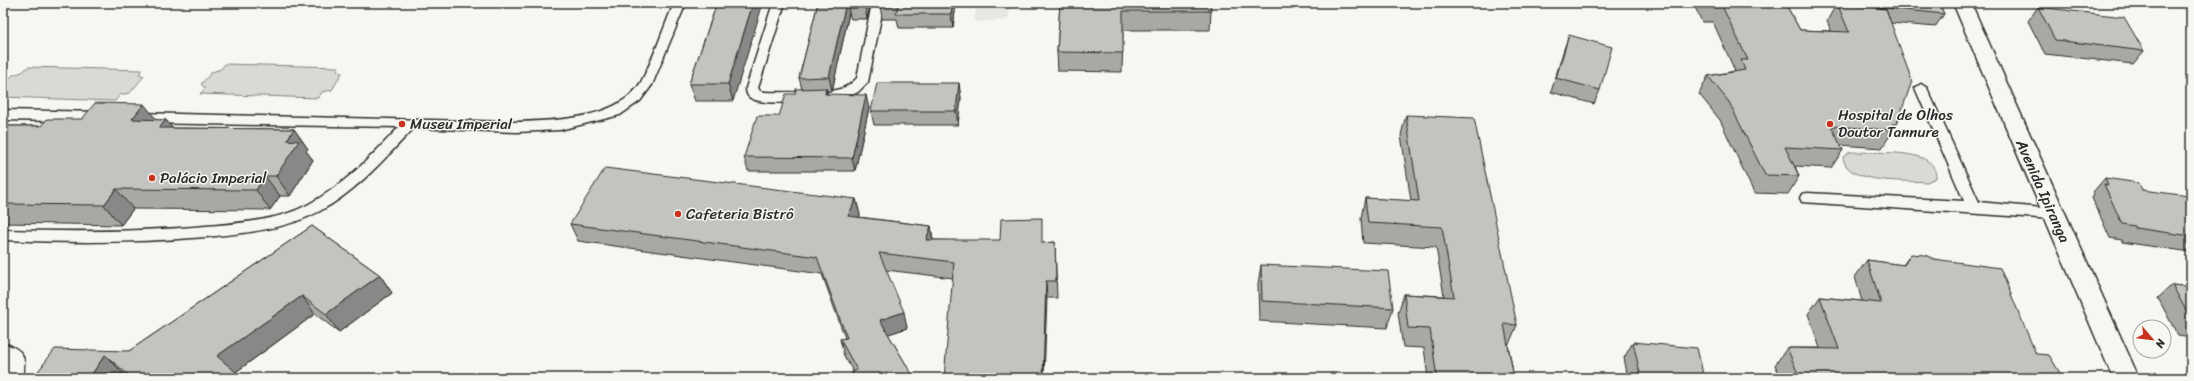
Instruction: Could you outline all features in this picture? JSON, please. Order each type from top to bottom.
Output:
[{"type":"main road","name":"Avenida Ipiranga","points":[[1962,3],[2126,378]]},
{"type":"main road","points":[[3,352],[13,361],[10,378]]},
{"type":"lane","points":[[3,115],[411,123],[517,127],[560,125],[615,112],[635,98],[646,85],[680,3]]},
{"type":"lane","points":[[779,3],[752,88],[754,94],[765,98],[838,96],[853,89],[863,80],[878,3]]},
{"type":"lane","points":[[1921,88],[1974,207]]},
{"type":"lane","points":[[3,235],[64,238],[176,235],[254,227],[288,219],[314,207],[364,173],[411,123]]},
{"type":"lane","points":[[1807,198],[1974,207],[2053,214]]},
{"type":"shaded area","points":[[977,3],[1042,3],[1042,7],[1011,7],[1008,20],[974,22]]},
{"type":"shaded area","points":[[225,64],[339,67],[337,71],[342,73],[332,90],[322,92],[318,98],[200,94],[205,88],[201,84],[212,72],[221,69]]},
{"type":"shaded area","points":[[28,67],[142,70],[139,74],[144,76],[130,93],[120,95],[115,101],[3,97],[3,84],[13,75],[22,72]]},
{"type":"shaded area","points":[[1850,152],[1900,153],[1919,157],[1929,162],[1933,166],[1936,178],[1927,182],[1891,181],[1865,177],[1846,166],[1843,157]]},
{"type":"building","points":[[717,3],[753,3],[728,84],[689,84]]},
{"type":"building","points":[[818,3],[846,3],[829,77],[799,78]]},
{"type":"building","points":[[848,3],[865,3],[865,5],[848,5]]},
{"type":"building","points":[[881,3],[953,3],[951,14],[896,14],[898,5],[880,5]]},
{"type":"building","points":[[1060,3],[1210,3],[1211,11],[1123,11],[1123,53],[1057,52]]},
{"type":"building","points":[[1710,3],[1785,3],[1800,30],[1849,32],[1837,3],[1886,9],[1912,81],[1897,124],[1892,124],[1894,130],[1831,126],[1843,150],[1785,147],[1799,176],[1765,175],[1729,102],[1708,76],[1745,70],[1741,60],[1748,60],[1721,4]]},
{"type":"building","points":[[1876,3],[1939,3],[1944,14],[1877,7]]},
{"type":"building","points":[[2038,7],[2124,17],[2144,51],[2055,40]]},
{"type":"building","points":[[1569,35],[1612,47],[1600,90],[1556,78]]},
{"type":"building","points":[[877,83],[959,83],[956,111],[871,111]]},
{"type":"building","points":[[826,88],[825,94],[866,95],[852,158],[744,157],[757,116],[779,116],[786,94],[795,94],[796,89]]},
{"type":"building","name":"Palácio Imperial","points":[[95,103],[144,104],[132,119],[166,120],[159,128],[294,129],[287,140],[299,141],[276,176],[265,176],[256,190],[116,189],[104,205],[3,204],[3,126],[41,126],[47,119],[82,119]]},
{"type":"building","points":[[1406,115],[1474,118],[1517,325],[1504,324],[1514,378],[1437,378],[1430,329],[1408,328],[1404,294],[1454,297],[1442,227],[1368,223],[1365,198],[1419,201]]},
{"type":"building","points":[[605,168],[856,199],[848,216],[931,226],[926,240],[1000,240],[1001,219],[1042,218],[1042,243],[1055,242],[1056,281],[1046,281],[1043,378],[944,378],[954,262],[879,253],[904,312],[880,320],[914,378],[855,378],[852,372],[857,370],[840,339],[847,338],[817,257],[570,224]]},
{"type":"building","points":[[2105,178],[2139,183],[2142,190],[2189,196],[2191,200],[2191,236],[2135,228],[2135,226],[2122,224],[2104,184],[2108,185]]},
{"type":"building","points":[[312,226],[380,275],[326,314],[302,296],[217,356],[243,378],[132,378],[105,355],[89,378],[33,378],[55,349],[129,351]]},
{"type":"building","points":[[1911,254],[1925,255],[1934,259],[2000,268],[2036,354],[2049,355],[2063,378],[1800,378],[1787,348],[1839,349],[1820,297],[1881,303],[1867,260],[1904,265]]},
{"type":"building","points":[[1261,265],[1388,271],[1393,308],[1262,301]]},
{"type":"building","points":[[2172,285],[2191,287],[2191,319]]},
{"type":"building","points":[[1633,342],[1697,348],[1704,378],[1641,378]]},
{"type":"place","name":"Museu Imperial","points":[[402,124]]},
{"type":"place","name":"Hospital de Olhos Doutor Tannure","points":[[1830,124]]},
{"type":"place","name":"Palácio Imperial","points":[[152,178]]},
{"type":"place","name":"Cafeteria Bistrô","points":[[678,214]]}]
